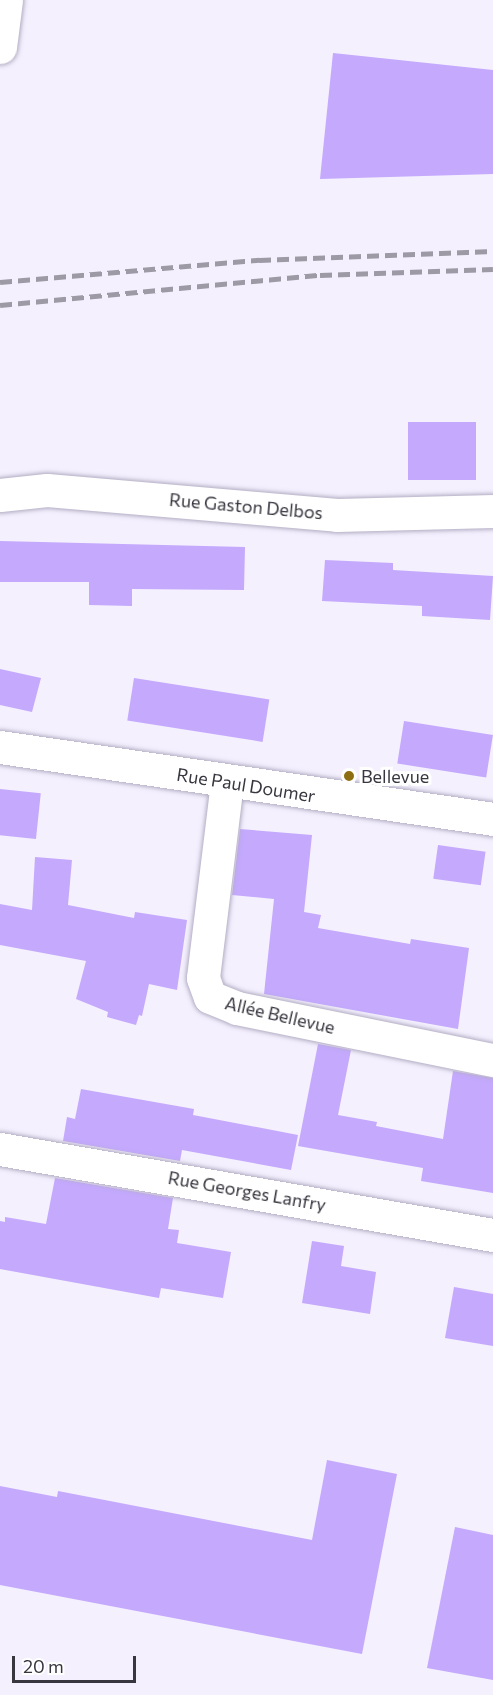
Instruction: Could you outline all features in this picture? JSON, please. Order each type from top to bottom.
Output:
[{"type":"street","points":[[0,47],[6,0]]},
{"type":"street","name":"Rue Gaston Delbos","points":[[0,495],[46,489],[337,515],[493,511]]},
{"type":"street","name":"Rue Paul Doumer","points":[[0,747],[227,782],[493,819]]},
{"type":"street","name":"Allée Bellevue","points":[[227,782],[203,978],[210,997],[237,1008],[493,1060]]},
{"type":"street","name":"Rue Georges Lanfry","points":[[0,1149],[493,1235]]},
{"type":"building","points":[[333,53],[493,70],[493,174],[320,179]]},
{"type":"building","points":[[408,422],[476,422],[476,480],[408,480]]},
{"type":"building","points":[[0,541],[245,547],[244,590],[132,589],[132,606],[89,605],[89,582],[0,582]]},
{"type":"building","points":[[325,560],[393,563],[393,570],[493,576],[490,620],[422,616],[422,606],[322,601]]},
{"type":"building","points":[[0,669],[41,678],[32,712],[0,705]]},
{"type":"building","points":[[134,678],[269,699],[263,742],[127,720]]},
{"type":"building","points":[[404,721],[493,735],[486,778],[397,763]]},
{"type":"building","points":[[0,789],[41,793],[36,839],[0,835]]},
{"type":"building","points":[[240,829],[312,835],[304,912],[321,915],[318,928],[410,944],[411,939],[469,948],[458,1029],[264,994],[274,899],[232,895]]},
{"type":"building","points":[[438,845],[486,852],[481,885],[433,879]]},
{"type":"building","points":[[35,857],[72,860],[68,905],[134,918],[135,912],[187,920],[177,990],[149,984],[142,1016],[139,1015],[136,1025],[107,1017],[108,1012],[76,999],[86,961],[0,945],[0,904],[32,910]]},
{"type":"building","points":[[318,1044],[351,1050],[338,1115],[377,1122],[376,1126],[443,1139],[453,1071],[493,1078],[493,1193],[421,1181],[423,1168],[298,1146]]},
{"type":"building","points":[[81,1089],[194,1109],[193,1115],[298,1135],[291,1170],[182,1150],[180,1161],[63,1141],[67,1117],[75,1119]]},
{"type":"building","points":[[55,1178],[173,1198],[168,1229],[179,1230],[177,1243],[231,1252],[223,1298],[161,1288],[159,1298],[0,1269],[0,1221],[5,1222],[5,1217],[46,1224]]},
{"type":"building","points":[[312,1241],[344,1246],[341,1266],[376,1272],[370,1314],[302,1303]]},
{"type":"building","points":[[454,1287],[493,1294],[493,1346],[445,1338]]},
{"type":"building","points":[[327,1460],[397,1474],[362,1654],[0,1585],[0,1486],[57,1497],[58,1491],[312,1540]]},
{"type":"building","points":[[455,1527],[493,1535],[493,1680],[427,1668]]},
{"type":"railway","points":[[0,282],[259,260],[493,251]]},
{"type":"railway","points":[[0,305],[320,275],[493,269]]},
{"type":"place","name":"Bellevue","points":[[349,776]]}]
